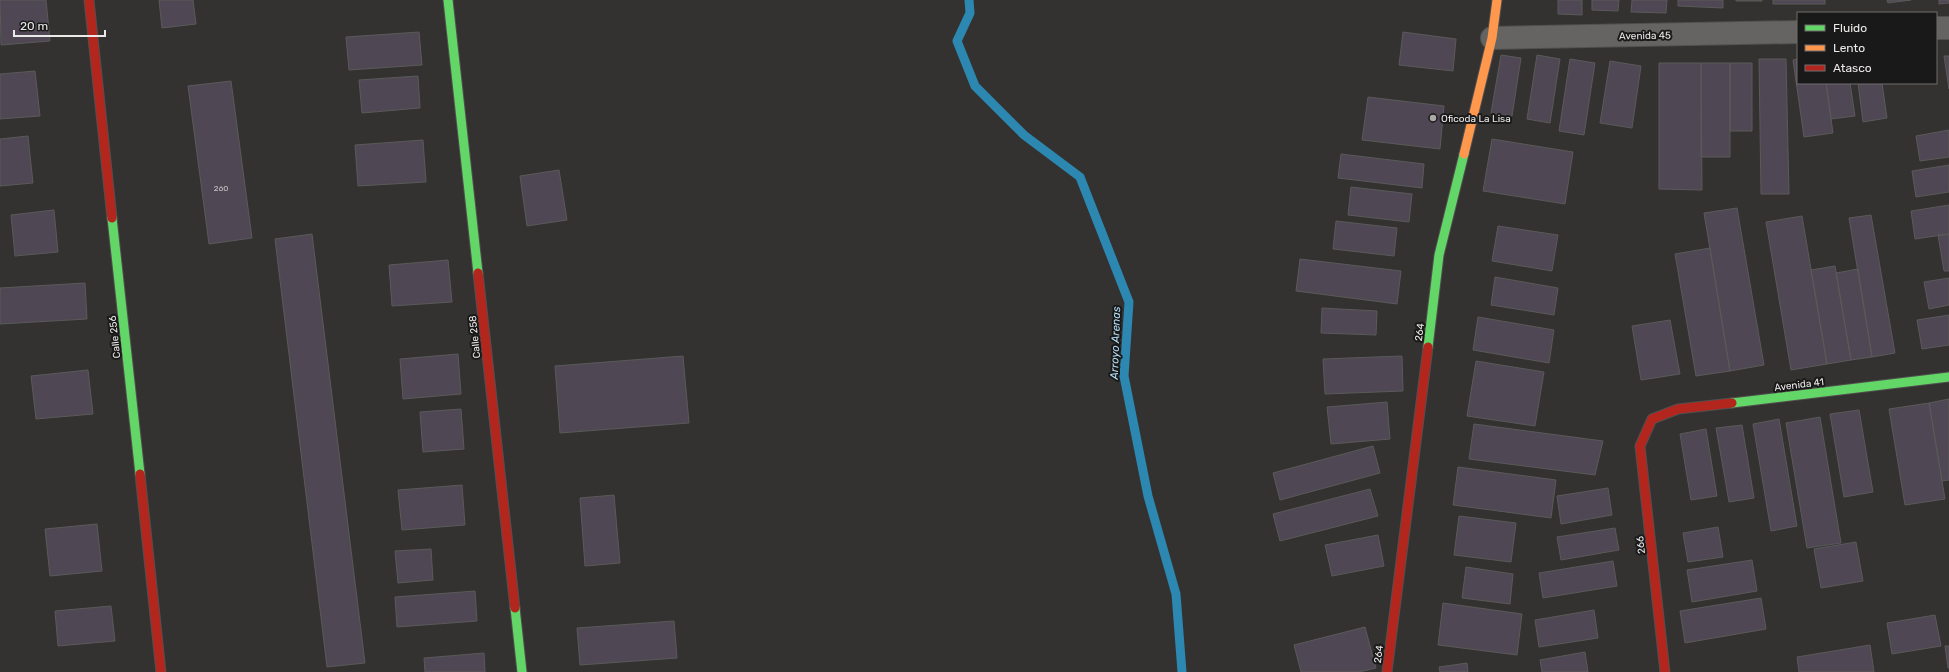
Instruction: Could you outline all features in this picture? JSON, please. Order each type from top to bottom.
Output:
[{"type":"street","name":"Calle 256","points":[[89,0],[160,672]]},
{"type":"street","name":"Calle 258","points":[[448,0],[522,672]]},
{"type":"street","name":"264","points":[[1387,672],[1440,254],[1492,38],[1497,0]]},
{"type":"street","points":[[1937,28],[1949,28]]},
{"type":"street","name":"Avenida 45","points":[[1492,38],[1797,32]]},
{"type":"street","name":"Avenida 41","points":[[1652,419],[1678,409],[1949,377]]},
{"type":"street","name":"266","points":[[1652,419],[1640,446],[1665,672]]},
{"type":"building","points":[[0,0],[46,0],[50,41],[1,45]]},
{"type":"building","points":[[159,0],[193,0],[196,24],[162,28]]},
{"type":"building","points":[[1558,0],[1582,0],[1582,15],[1558,14]]},
{"type":"building","points":[[1592,0],[1619,0],[1618,11],[1592,10]]},
{"type":"building","points":[[1632,0],[1667,0],[1666,13],[1631,12]]},
{"type":"building","points":[[1678,0],[1723,0],[1723,8],[1678,6]]},
{"type":"building","points":[[1762,0],[1762,1],[1736,1]]},
{"type":"building","points":[[1773,0],[1825,0],[1825,4],[1773,4]]},
{"type":"building","points":[[1887,0],[1911,0],[1888,3]]},
{"type":"building","points":[[1939,0],[1949,0],[1949,3],[1939,4]]},
{"type":"building","points":[[419,32],[422,65],[349,70],[346,37]]},
{"type":"building","points":[[1403,32],[1456,39],[1453,71],[1399,65]]},
{"type":"building","points":[[1501,55],[1521,58],[1512,116],[1491,113]]},
{"type":"building","points":[[1537,55],[1560,59],[1550,123],[1527,119]]},
{"type":"building","points":[[1944,56],[1949,56],[1949,89]]},
{"type":"building","points":[[1570,59],[1595,63],[1584,135],[1559,131]]},
{"type":"building","points":[[1759,59],[1786,59],[1789,194],[1761,194]]},
{"type":"building","points":[[1797,59],[1797,84],[1826,84],[1833,133],[1804,137],[1793,60]]},
{"type":"building","points":[[1610,61],[1641,66],[1632,128],[1600,123]]},
{"type":"building","points":[[1659,63],[1701,63],[1702,190],[1659,189]]},
{"type":"building","points":[[1701,63],[1730,63],[1730,157],[1701,157]]},
{"type":"building","points":[[1730,63],[1752,63],[1752,131],[1730,131]]},
{"type":"building","points":[[35,71],[40,116],[0,119],[0,74]]},
{"type":"building","points":[[418,76],[420,108],[362,113],[359,80]]},
{"type":"building","points":[[231,81],[252,238],[209,244],[188,86]]},
{"type":"building","points":[[1826,84],[1850,84],[1855,116],[1831,119]]},
{"type":"building","points":[[1858,84],[1882,84],[1887,118],[1863,122]]},
{"type":"building","points":[[1368,97],[1444,106],[1440,149],[1362,140]]},
{"type":"building","points":[[1949,130],[1949,157],[1920,161],[1916,136]]},
{"type":"building","points":[[28,136],[33,183],[0,186],[0,139]]},
{"type":"building","points":[[1492,139],[1573,152],[1565,204],[1483,191]]},
{"type":"building","points":[[423,140],[426,182],[358,186],[355,145]]},
{"type":"building","points":[[1341,154],[1424,164],[1422,188],[1338,178]]},
{"type":"building","points":[[1949,165],[1949,192],[1916,197],[1912,171]]},
{"type":"building","points":[[559,170],[567,220],[527,226],[520,176]]},
{"type":"building","points":[[1351,187],[1412,194],[1409,222],[1348,215]]},
{"type":"building","points":[[1949,205],[1949,234],[1915,239],[1911,211]]},
{"type":"building","points":[[1737,208],[1764,365],[1730,371],[1704,213]]},
{"type":"building","points":[[54,210],[58,252],[15,256],[11,215]]},
{"type":"building","points":[[1871,215],[1895,353],[1872,357],[1849,218]]},
{"type":"building","points":[[1802,216],[1827,364],[1791,370],[1766,222]]},
{"type":"building","points":[[1336,221],[1397,228],[1394,256],[1333,249]]},
{"type":"building","points":[[1498,226],[1558,235],[1552,271],[1492,261]]},
{"type":"building","points":[[312,234],[365,663],[327,667],[275,239]]},
{"type":"building","points":[[1949,234],[1949,271],[1944,271],[1938,235]]},
{"type":"building","points":[[1710,248],[1730,371],[1696,376],[1675,254]]},
{"type":"building","points":[[1300,259],[1401,271],[1397,304],[1296,291]]},
{"type":"building","points":[[448,260],[452,302],[392,306],[389,265]]},
{"type":"building","points":[[1835,266],[1851,360],[1827,364],[1811,270]]},
{"type":"building","points":[[1858,269],[1872,357],[1851,360],[1836,273]]},
{"type":"building","points":[[1495,277],[1558,288],[1554,315],[1491,305]]},
{"type":"building","points":[[1949,278],[1949,305],[1929,309],[1924,282]]},
{"type":"building","points":[[85,283],[87,319],[0,324],[0,288]]},
{"type":"building","points":[[1322,308],[1377,311],[1376,335],[1321,333]]},
{"type":"building","points":[[1949,315],[1949,345],[1922,349],[1917,320]]},
{"type":"building","points":[[1478,317],[1554,330],[1549,363],[1473,350]]},
{"type":"building","points":[[1670,320],[1680,374],[1641,380],[1632,326]]},
{"type":"building","points":[[458,354],[461,394],[403,399],[400,359]]},
{"type":"building","points":[[683,356],[689,423],[560,433],[555,366]]},
{"type":"building","points":[[1402,356],[1403,391],[1325,394],[1323,359]]},
{"type":"building","points":[[1476,361],[1544,372],[1535,426],[1467,416]]},
{"type":"building","points":[[88,370],[93,414],[36,419],[31,376]]},
{"type":"building","points":[[1949,399],[1949,480],[1942,481],[1929,403]]},
{"type":"building","points":[[1387,402],[1390,439],[1331,444],[1327,407]]},
{"type":"building","points":[[1929,403],[1945,499],[1905,505],[1889,409]]},
{"type":"building","points":[[461,409],[464,449],[423,452],[420,412]]},
{"type":"building","points":[[1859,410],[1873,492],[1844,497],[1830,414]]},
{"type":"building","points":[[1820,417],[1841,543],[1807,548],[1786,423]]},
{"type":"building","points":[[1779,419],[1797,526],[1771,531],[1753,424]]},
{"type":"building","points":[[1474,424],[1603,441],[1595,475],[1469,459]]},
{"type":"building","points":[[1742,425],[1754,498],[1729,502],[1716,428]]},
{"type":"building","points":[[1706,429],[1717,496],[1691,500],[1680,434]]},
{"type":"building","points":[[1373,446],[1380,473],[1280,500],[1273,473]]},
{"type":"building","points":[[1458,467],[1556,480],[1551,518],[1453,505]]},
{"type":"building","points":[[462,485],[465,525],[402,530],[398,490]]},
{"type":"building","points":[[1608,488],[1612,515],[1561,524],[1557,496]]},
{"type":"building","points":[[1370,489],[1378,516],[1280,541],[1273,514]]},
{"type":"building","points":[[614,495],[620,563],[585,566],[580,498]]},
{"type":"building","points":[[1459,516],[1516,523],[1511,562],[1454,555]]},
{"type":"building","points":[[97,524],[102,571],[50,576],[45,529]]},
{"type":"building","points":[[1718,527],[1723,557],[1688,562],[1683,533]]},
{"type":"building","points":[[1615,528],[1619,550],[1561,560],[1557,537]]},
{"type":"building","points":[[1378,535],[1384,566],[1332,576],[1325,545]]},
{"type":"building","points":[[1856,542],[1863,581],[1821,588],[1814,549]]},
{"type":"building","points":[[431,549],[433,580],[398,583],[395,551]]},
{"type":"building","points":[[1752,560],[1757,591],[1692,602],[1687,570]]},
{"type":"building","points":[[1613,561],[1617,586],[1543,598],[1539,573]]},
{"type":"building","points":[[1466,567],[1513,574],[1510,604],[1462,598]]},
{"type":"building","points":[[475,591],[477,621],[397,627],[395,597]]},
{"type":"building","points":[[1761,598],[1766,629],[1685,643],[1680,611]]},
{"type":"building","points":[[1443,603],[1522,614],[1517,655],[1438,645]]},
{"type":"building","points":[[111,606],[115,641],[58,646],[55,611]]},
{"type":"building","points":[[1594,610],[1598,638],[1539,647],[1535,620]]},
{"type":"building","points":[[1935,615],[1941,646],[1892,654],[1887,623]]},
{"type":"building","points":[[674,621],[677,658],[580,665],[577,628]]},
{"type":"building","points":[[1365,627],[1376,668],[1359,672],[1301,672],[1294,645]]},
{"type":"building","points":[[1870,645],[1874,672],[1799,672],[1797,657]]},
{"type":"building","points":[[1945,646],[1949,646],[1949,668],[1948,668]]},
{"type":"building","points":[[1585,652],[1588,672],[1542,672],[1540,660]]},
{"type":"building","points":[[484,653],[485,672],[425,672],[424,658]]},
{"type":"building","points":[[1467,663],[1468,672],[1440,672],[1439,667]]},
{"type":"waterway","name":"Arroyo Arenas","points":[[969,0],[970,13],[957,41],[975,86],[1024,135],[1080,177],[1129,302],[1124,376],[1148,496],[1176,594],[1182,672]]},
{"type":"traffic: fast","points":[[448,0],[478,273]]},
{"type":"traffic: fast","points":[[1428,347],[1439,255],[1464,154]]},
{"type":"traffic: fast","points":[[112,218],[140,474]]},
{"type":"traffic: fast","points":[[1732,403],[1949,377]]},
{"type":"traffic: fast","points":[[515,608],[522,672]]},
{"type":"traffic: slow","points":[[1464,154],[1492,38],[1497,0]]},
{"type":"traffic: jam","points":[[89,0],[112,218]]},
{"type":"traffic: jam","points":[[478,273],[515,608]]},
{"type":"traffic: jam","points":[[1387,672],[1428,347]]},
{"type":"traffic: jam","points":[[1665,672],[1640,446],[1652,419],[1678,409],[1732,403]]},
{"type":"traffic: jam","points":[[140,474],[161,672]]},
{"type":"place","name":"Oficoda La Lisa","points":[[1433,118]]}]
